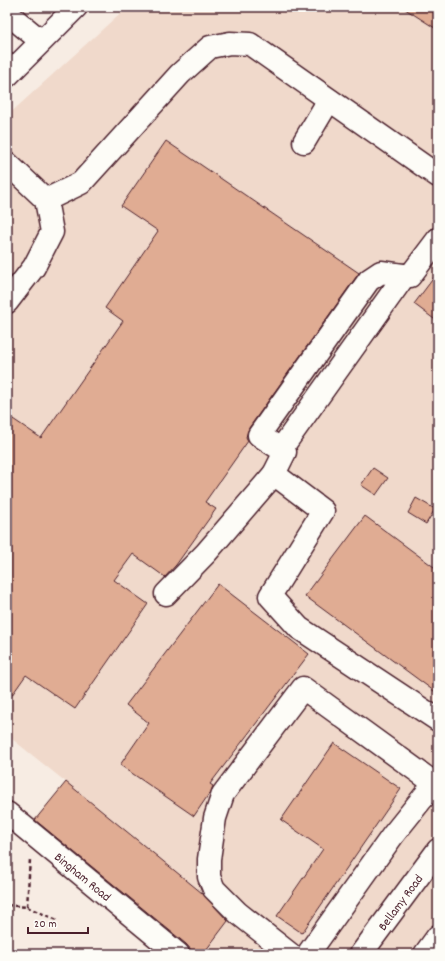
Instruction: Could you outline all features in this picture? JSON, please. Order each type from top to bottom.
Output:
[{"type":"street","points":[[7,76],[76,7]]},
{"type":"street","points":[[7,13],[41,42]]},
{"type":"street","points":[[46,200],[82,183],[180,74],[210,47],[230,43],[250,44],[438,176]]},
{"type":"street","points":[[304,142],[329,100]]},
{"type":"street","points":[[7,163],[46,200],[52,232],[34,267],[7,302]]},
{"type":"street","points":[[166,594],[206,553],[274,474],[285,452],[259,435],[369,280],[381,272],[410,276],[438,239]]},
{"type":"street","points":[[274,474],[323,511],[270,596],[299,628],[438,720]]},
{"type":"street","points":[[290,954],[238,913],[214,890],[209,877],[209,859],[215,818],[223,794],[303,688],[436,781],[393,835],[308,954]]},
{"type":"street","name":"Bingham Road","points":[[7,813],[178,954]]},
{"type":"street","name":"Bellamy Road","points":[[361,954],[438,850]]},
{"type":"street","points":[[424,954],[438,936]]},
{"type":"path","points":[[27,907],[30,852],[40,840]]},
{"type":"path","points":[[7,905],[27,907],[56,920]]},
{"type":"path","points":[[136,954],[137,950]]},
{"type":"shaded area","points":[[127,7],[438,7],[438,954],[195,954],[33,821],[66,782],[7,735],[7,116]]},
{"type":"building","points":[[402,7],[438,7],[438,30]]},
{"type":"building","points":[[166,141],[359,273],[249,428],[246,437],[248,441],[205,502],[216,509],[176,565],[165,577],[133,554],[114,580],[148,604],[75,709],[26,675],[7,702],[7,415],[41,438],[123,321],[105,308],[158,231],[121,206]]},
{"type":"building","points":[[438,272],[438,322],[414,304]]},
{"type":"building","points":[[373,468],[388,478],[376,495],[361,485]]},
{"type":"building","points":[[416,498],[435,509],[426,524],[408,513]]},
{"type":"building","points":[[365,516],[438,570],[438,694],[305,596]]},
{"type":"building","points":[[218,584],[309,654],[210,784],[213,786],[211,791],[194,816],[120,765],[149,723],[126,705]]},
{"type":"building","points":[[334,743],[401,789],[302,933],[277,916],[323,849],[281,820]]},
{"type":"building","points":[[66,782],[202,893],[228,921],[203,954],[195,954],[186,944],[35,820]]}]
